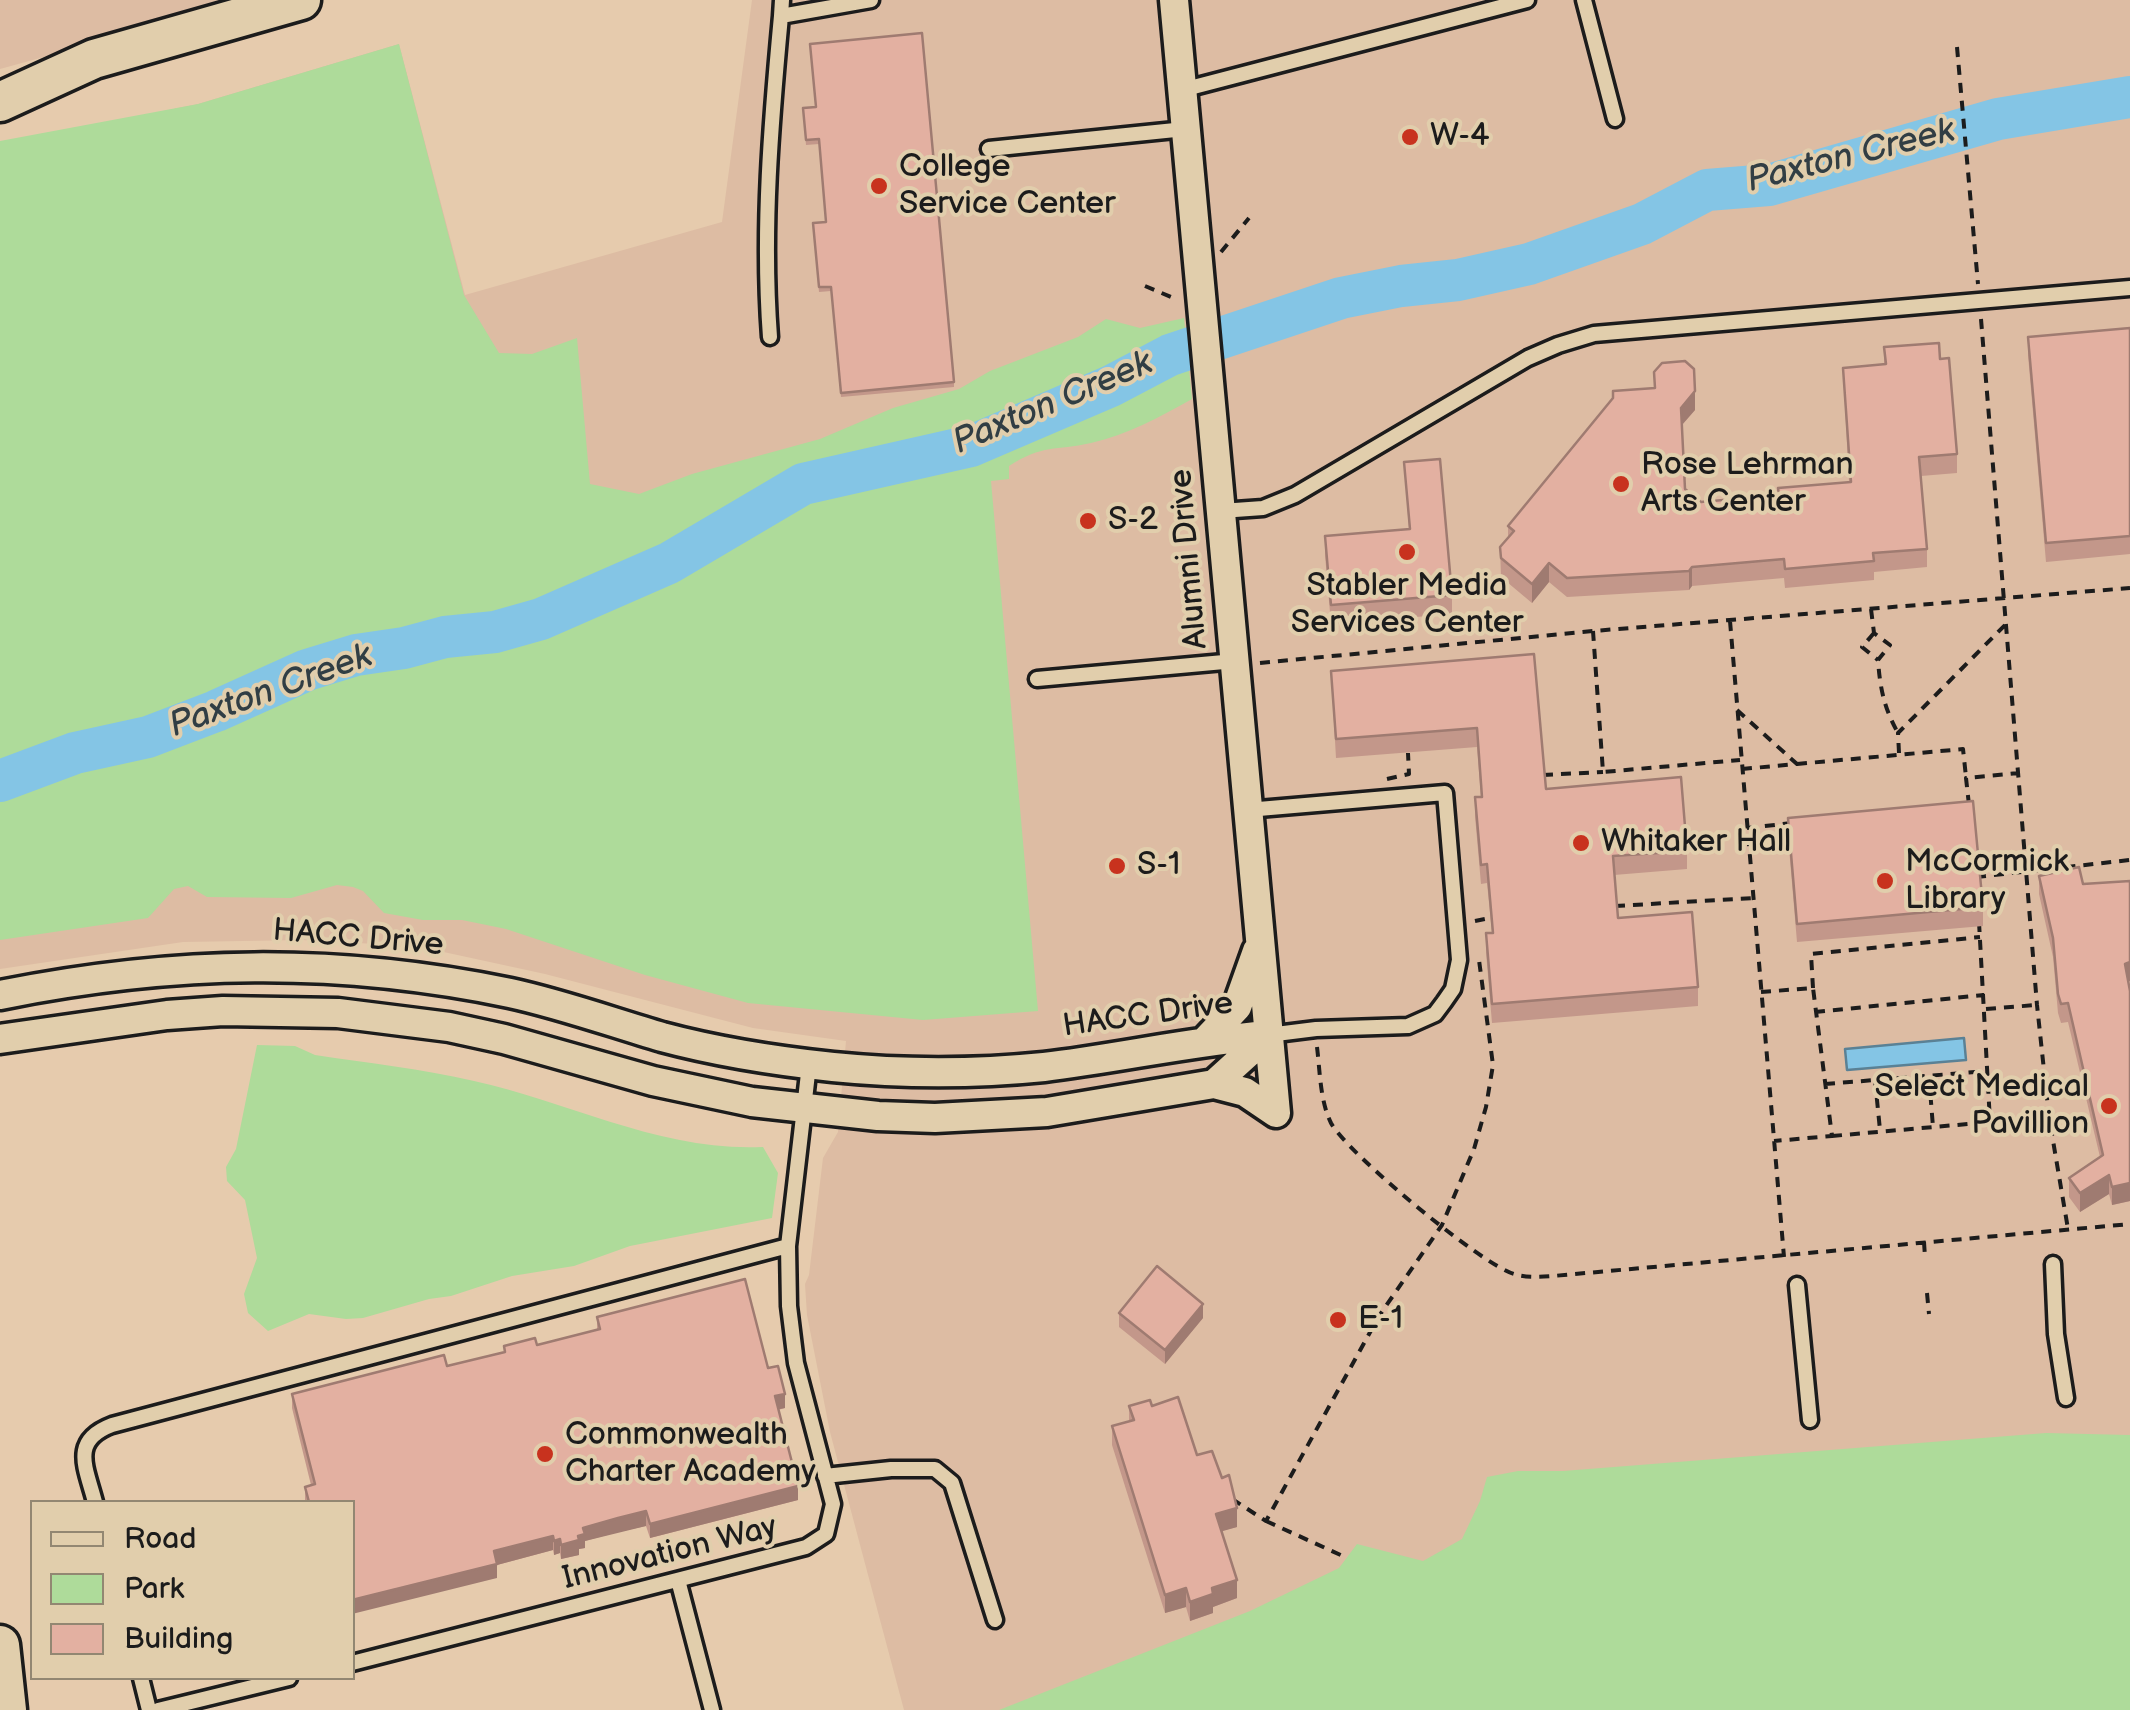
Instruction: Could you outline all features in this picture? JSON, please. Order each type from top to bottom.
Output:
[{"type":"street","points":[[0,102],[94,58],[301,0]]},
{"type":"street","name":"Alumni Drive","points":[[1174,0],[1185,129],[1192,308],[1209,387],[1221,511],[1245,662],[1248,810],[1276,1112],[1245,1092],[1214,1084]]},
{"type":"street","points":[[1206,1040],[1237,1007],[1261,940]]},
{"type":"street","name":"HACC Drive","points":[[0,995],[163,970],[222,966],[341,968],[514,994],[664,1037],[809,1064],[880,1071],[988,1071],[1096,1060],[1206,1040],[1268,1034]]},
{"type":"street","points":[[4,1041],[112,1020],[167,1015],[223,1011],[338,1013],[504,1039],[668,1085],[804,1110],[878,1116],[991,1116],[1103,1104],[1214,1084]]},
{"type":"street","name":"HACC Drive","points":[[1214,1084],[1268,1034]]},
{"type":"street","points":[[0,1644],[7,1710]]},
{"type":"lane","points":[[770,338],[769,153],[782,8],[870,0]]},
{"type":"lane","points":[[1182,90],[1527,0]]},
{"type":"lane","points":[[1584,0],[1615,119]]},
{"type":"lane","points":[[989,149],[1185,129]]},
{"type":"lane","points":[[1221,511],[1263,508],[1295,494],[1528,358],[1594,334],[2130,288]]},
{"type":"lane","points":[[1037,678],[1245,662]]},
{"type":"lane","points":[[1248,810],[1444,794],[1459,947],[1452,989],[1436,1014],[1408,1026],[1316,1036],[1268,1034]]},
{"type":"lane","name":"Innovation Way","points":[[355,1662],[678,1580],[819,1541],[826,1534],[832,1513],[796,1364],[789,1306],[788,1246],[809,1064]]},
{"type":"lane","points":[[95,1500],[84,1457],[86,1441],[112,1425],[788,1246]]},
{"type":"lane","points":[[2053,1264],[2056,1334],[2066,1398]]},
{"type":"lane","points":[[1797,1285],[1810,1420]]},
{"type":"lane","points":[[825,1476],[892,1469],[935,1470],[952,1483],[995,1620]]},
{"type":"lane","points":[[678,1580],[712,1710]]},
{"type":"lane","points":[[141,1680],[149,1710]]},
{"type":"lane","points":[[158,1710],[281,1680]]},
{"type":"path","points":[[1957,46],[2036,1005],[2068,1229]]},
{"type":"path","points":[[1218,256],[1249,218]]},
{"type":"path","points":[[1145,286],[1192,308]]},
{"type":"path","points":[[1245,662],[2130,588]]},
{"type":"path","points":[[1871,609],[1874,634],[1890,645],[1878,660]]},
{"type":"path","points":[[1730,621],[1784,1257]]},
{"type":"path","points":[[1898,733],[2007,623]]},
{"type":"path","points":[[1593,632],[1603,772]]},
{"type":"path","points":[[1874,634],[1862,647],[1878,660],[1883,703],[1898,733],[1899,754]]},
{"type":"path","points":[[1737,710],[1797,764]]},
{"type":"path","points":[[1740,769],[1963,748],[1969,806]]},
{"type":"path","points":[[1543,775],[1740,760]]},
{"type":"path","points":[[1966,778],[2018,773]]},
{"type":"path","points":[[1747,828],[1803,822]]},
{"type":"path","points":[[1975,878],[2130,860]]},
{"type":"path","points":[[1616,906],[1753,898]]},
{"type":"path","points":[[1979,917],[1990,1122]]},
{"type":"path","points":[[1475,921],[1490,918]]},
{"type":"path","points":[[1832,1136],[1810,954],[1980,937]]},
{"type":"path","points":[[1266,1521],[1390,1299],[1442,1225],[1478,1135],[1493,1065],[1478,954]]},
{"type":"path","points":[[1762,992],[1813,988]]},
{"type":"path","points":[[1815,1012],[1985,995]]},
{"type":"path","points":[[1986,1009],[2036,1005]]},
{"type":"path","points":[[1316,1036],[1324,1102],[1332,1125],[1372,1168],[1484,1260],[1514,1274],[1533,1277],[1784,1257],[2130,1224]]},
{"type":"path","points":[[1825,1084],[1988,1071]]},
{"type":"path","points":[[1928,1076],[1933,1127]]},
{"type":"path","points":[[1875,1080],[1880,1132]]},
{"type":"path","points":[[1774,1141],[2049,1117]]},
{"type":"path","points":[[1924,1242],[1925,1257]]},
{"type":"path","points":[[1927,1293],[1929,1314]]},
{"type":"path","points":[[1230,1500],[1234,1498],[1266,1521],[1346,1557]]},
{"type":"shaded area","points":[[0,0],[251,0],[0,69]]},
{"type":"shaded area","points":[[752,0],[2130,0],[2130,1710],[904,1710],[830,1432],[807,1315],[805,1284],[823,1158],[838,1132],[846,1041],[753,1028],[545,974],[439,951],[376,944],[302,940],[183,942],[0,969],[0,144],[198,104],[399,44],[465,295],[722,222]]},
{"type":"green space","points":[[399,44],[464,295],[499,353],[532,354],[577,338],[590,484],[639,494],[692,474],[820,439],[893,408],[959,389],[990,371],[1078,337],[1106,319],[1140,328],[1184,318],[1192,399],[1117,435],[1031,454],[1009,466],[1009,479],[991,481],[1038,1011],[923,1020],[748,1003],[645,975],[506,929],[462,920],[423,920],[384,913],[363,891],[337,885],[291,898],[207,897],[188,886],[174,889],[148,918],[0,940],[0,141],[198,104]]},
{"type":"green space","points":[[257,1045],[295,1046],[315,1055],[474,1081],[689,1142],[763,1147],[778,1173],[772,1218],[630,1246],[574,1266],[512,1276],[363,1318],[309,1314],[268,1331],[248,1313],[244,1294],[257,1258],[245,1200],[227,1181],[226,1167],[236,1149]]},
{"type":"green space","points":[[2046,1433],[2130,1435],[2130,1710],[999,1710],[1250,1611],[1339,1568],[1357,1544],[1423,1561],[1462,1539],[1487,1477],[1518,1471],[1563,1471]]},
{"type":"water","points":[[1964,1038],[1966,1060],[1847,1070],[1845,1049]]},
{"type":"building","name":"College Service Center","points":[[922,33],[954,382],[841,393],[831,287],[819,287],[813,223],[826,222],[819,139],[806,140],[803,108],[816,107],[810,44]]},
{"type":"building","points":[[2130,328],[2130,536],[2046,543],[2028,337]]},
{"type":"building","name":"Rose Lehrman Arts Center","points":[[1939,343],[1940,359],[1949,358],[1957,454],[1919,457],[1927,549],[1873,553],[1874,561],[1785,569],[1784,559],[1692,567],[1689,571],[1567,578],[1549,563],[1532,584],[1501,558],[1500,547],[1514,531],[1508,526],[1613,398],[1613,391],[1655,388],[1654,372],[1662,363],[1685,361],[1694,369],[1695,391],[1681,408],[1685,489],[1701,502],[1779,495],[1778,488],[1851,482],[1843,368],[1886,364],[1884,347]]},
{"type":"building","name":"Stabler Media Services Center","points":[[1440,459],[1452,595],[1331,605],[1325,536],[1410,529],[1404,462]]},
{"type":"building","name":"Whitaker Hall","points":[[1534,654],[1546,789],[1681,777],[1687,851],[1613,856],[1618,918],[1692,912],[1698,987],[1492,1004],[1486,933],[1493,933],[1487,864],[1481,865],[1475,797],[1482,797],[1477,728],[1336,739],[1331,671]]},
{"type":"building","name":"McCormick Library","points":[[1973,801],[1983,907],[1797,924],[1788,818]]},
{"type":"building","name":"Select Medical Pavillion","points":[[2079,867],[2083,884],[2130,881],[2130,962],[2125,964],[2130,991],[2130,1183],[2112,1187],[2109,1175],[2080,1193],[2069,1178],[2103,1155],[2068,1003],[2061,1004],[2058,994],[2053,938],[2039,876]]},
{"type":"building","points":[[1157,1266],[1203,1304],[1165,1350],[1119,1313]]},
{"type":"building","name":"Commonwealth Charter Academy","points":[[745,1279],[768,1368],[778,1366],[785,1394],[775,1396],[798,1486],[650,1524],[646,1511],[618,1518],[583,1528],[585,1534],[578,1536],[579,1540],[561,1545],[560,1539],[554,1541],[553,1536],[494,1551],[497,1564],[355,1599],[355,1500],[308,1500],[305,1487],[315,1484],[292,1394],[444,1355],[447,1366],[505,1352],[504,1346],[535,1338],[537,1345],[545,1343],[600,1329],[597,1317]]},
{"type":"building","points":[[1178,1397],[1197,1455],[1212,1451],[1222,1478],[1229,1475],[1237,1508],[1216,1514],[1237,1580],[1212,1588],[1213,1594],[1190,1602],[1186,1588],[1165,1595],[1112,1426],[1134,1420],[1129,1406],[1150,1400],[1152,1406]]},
{"type":"waterway","name":"Paxton Creek","points":[[0,781],[75,753],[148,737],[307,670],[356,655],[445,637],[495,632],[541,619],[669,563],[803,484],[971,446],[1111,386],[1170,355],[1341,298],[1458,280],[1529,264],[1642,224],[1707,190],[1769,185],[1998,119],[2130,97]]},
{"type":"place","name":"W-4","points":[[1410,137]]},
{"type":"place","name":"College Service Center","points":[[879,186]]},
{"type":"place","name":"Rose Lehrman Arts Center","points":[[1621,484]]},
{"type":"place","name":"S-2","points":[[1088,521]]},
{"type":"place","name":"Stabler Media Services Center","points":[[1407,552]]},
{"type":"place","name":"Whitaker Hall","points":[[1581,843]]},
{"type":"place","name":"S-1","points":[[1117,866]]},
{"type":"place","name":"McCormick Library","points":[[1885,881]]},
{"type":"place","name":"Select Medical Pavillion","points":[[2109,1106]]},
{"type":"place","name":"E-1","points":[[1338,1320]]},
{"type":"place","name":"Commonwealth Charter Academy","points":[[545,1454]]}]
